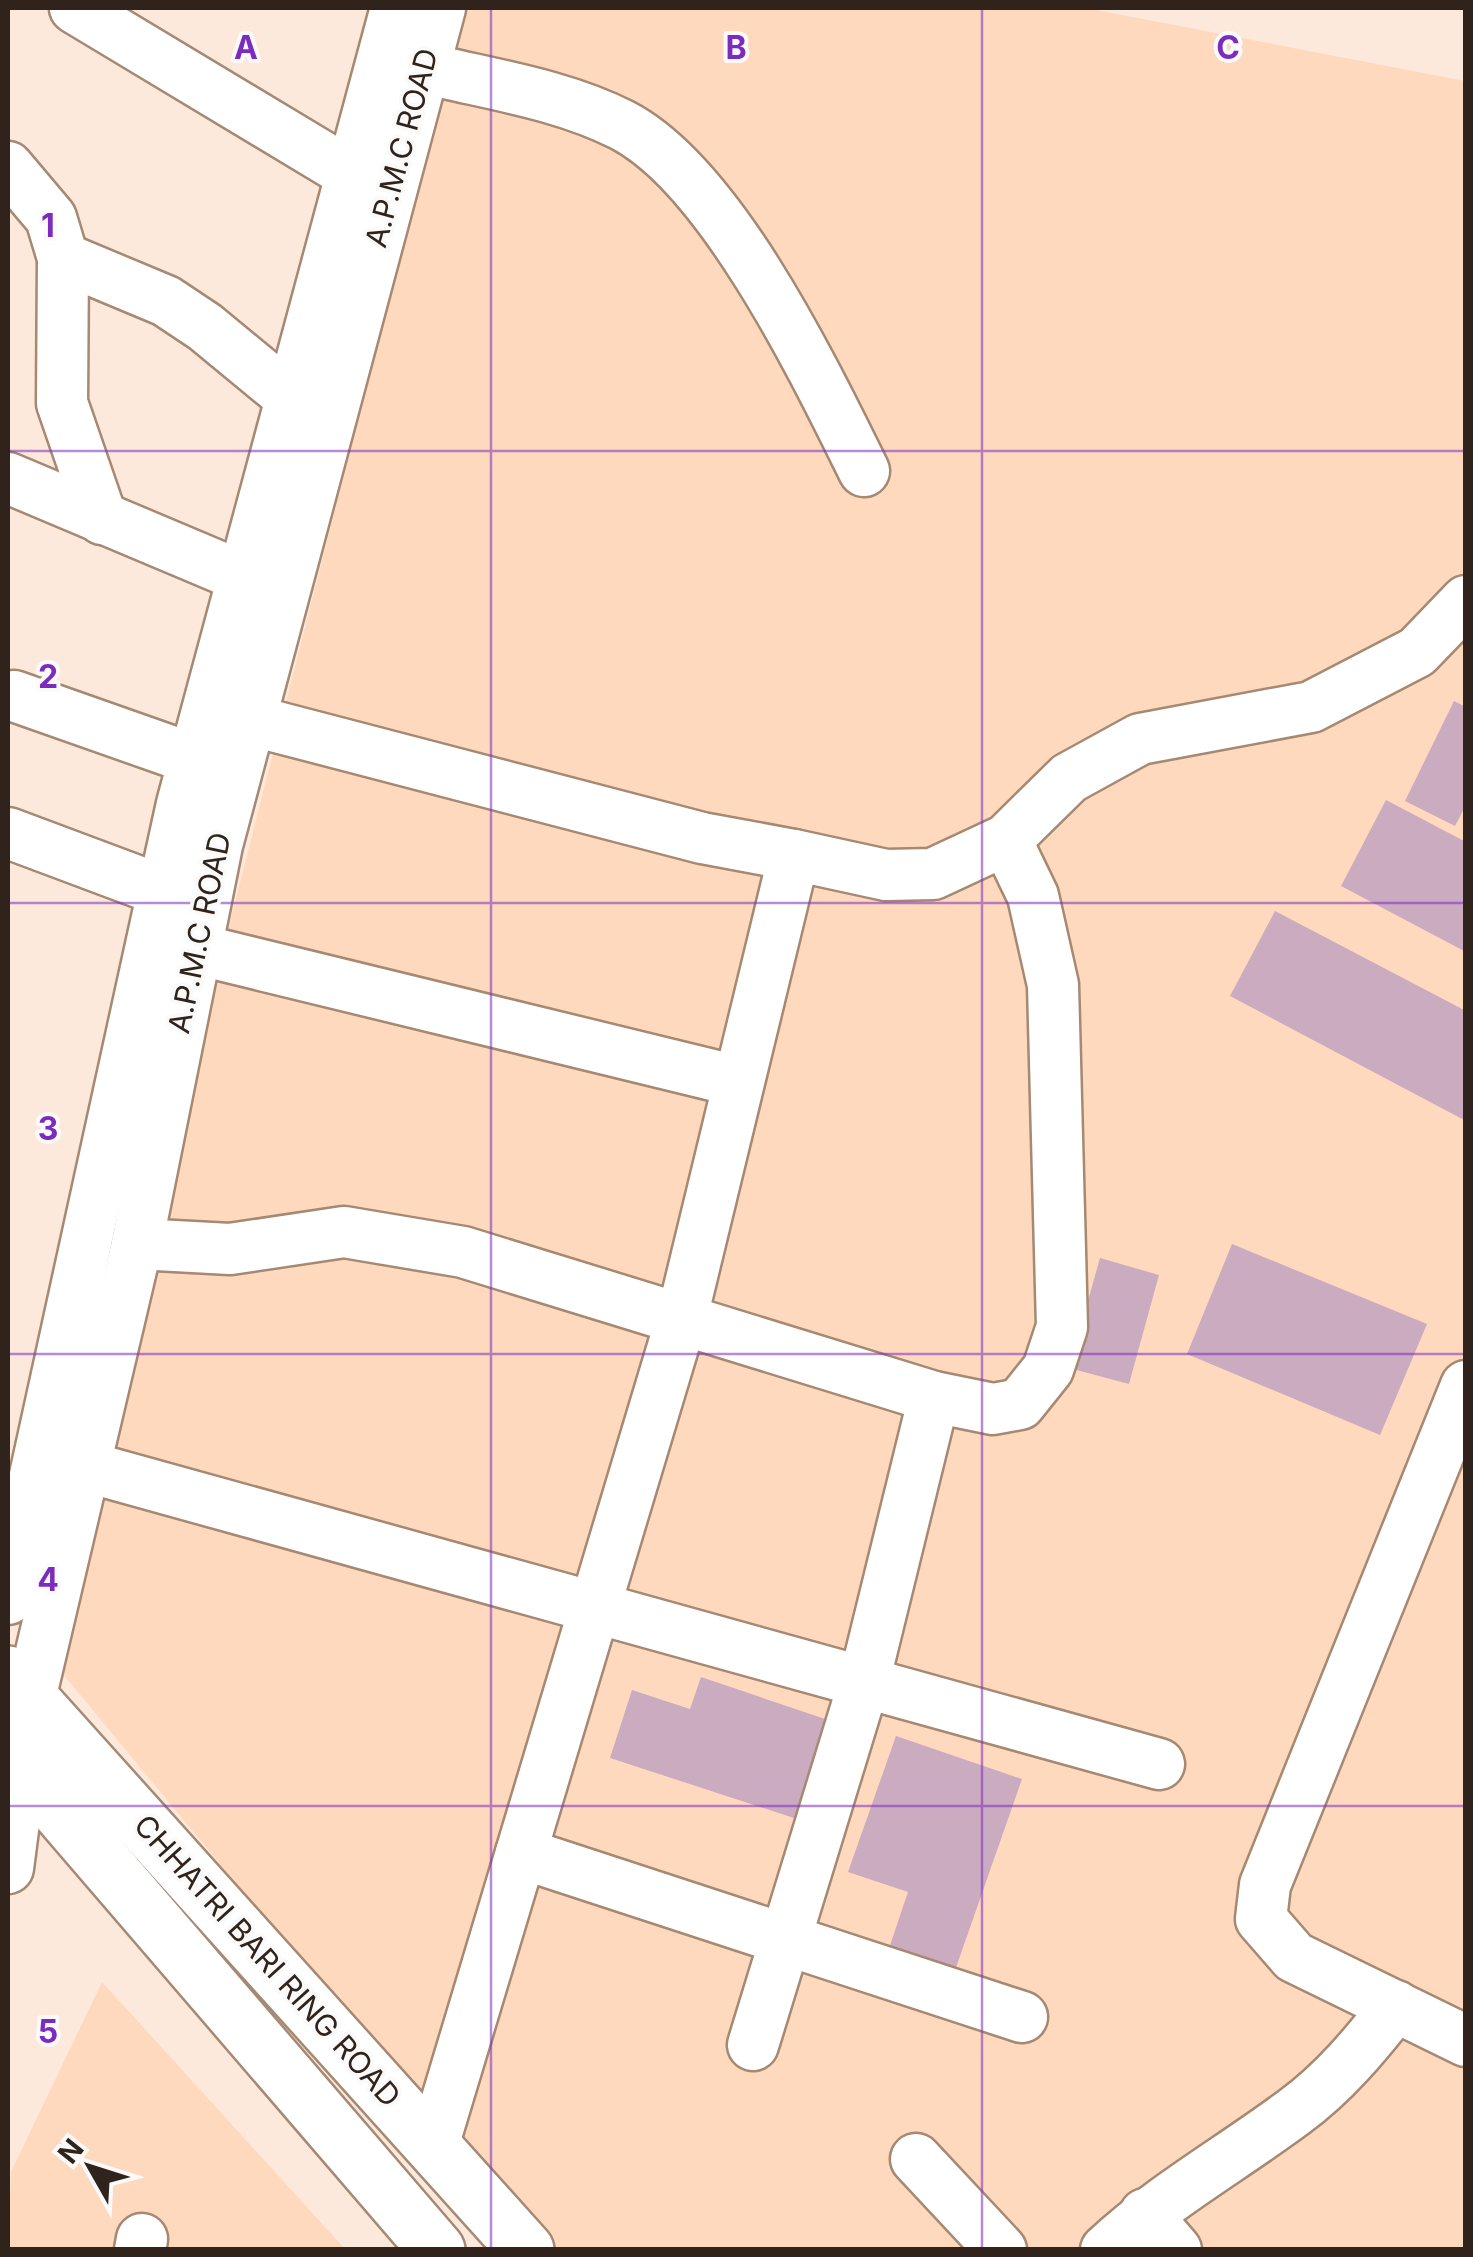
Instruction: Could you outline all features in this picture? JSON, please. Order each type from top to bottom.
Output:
[{"type":"main road","name":"CHHATRI BARI RING ROAD","points":[[19,1687],[526,2250]]},
{"type":"main road","points":[[14,1758],[437,2250]]},
{"type":"street","points":[[75,8],[351,174]]},
{"type":"street","name":"A.P.M.C ROAD","points":[[8,1599],[194,760],[396,8]]},
{"type":"street","name":"A.P.M.C ROAD","points":[[8,1868],[19,1687],[84,1466],[137,1244],[217,845],[440,8]]},
{"type":"street","points":[[424,68],[577,106],[624,126],[667,157],[707,200],[750,266],[826,394],[864,472]]},
{"type":"street","points":[[8,167],[50,218],[63,258],[62,402],[102,519]]},
{"type":"street","points":[[63,258],[166,302],[205,326],[291,398]]},
{"type":"street","points":[[8,478],[243,577]]},
{"type":"street","points":[[250,720],[702,838],[886,875],[933,874],[1006,840],[1068,778],[1140,739],[1311,708],[1417,652],[1466,601]]},
{"type":"street","points":[[14,696],[194,760]]},
{"type":"street","points":[[8,833],[163,892]]},
{"type":"street","points":[[137,1244],[230,1248],[344,1232],[463,1252],[934,1397],[993,1409],[1020,1404],[1048,1369],[1062,1327],[1054,984],[1033,896],[1006,840]]},
{"type":"street","points":[[433,2146],[682,1317],[794,854]]},
{"type":"street","points":[[196,949],[737,1081]]},
{"type":"street","points":[[1466,1386],[1264,1885],[1261,1920],[1294,1957],[1466,2041]]},
{"type":"street","points":[[753,2045],[863,1686],[934,1397]]},
{"type":"street","points":[[84,1466],[863,1686],[1159,1764]]},
{"type":"street","points":[[521,1854],[1022,2017]]},
{"type":"street","points":[[1106,2250],[1160,2232],[1360,2053],[1396,2006]]},
{"type":"street","points":[[916,2159],[1001,2250]]},
{"type":"shaded area","points":[[463,8],[1086,8],[1465,81],[1465,2249],[553,2249],[385,2064],[44,1651]]},
{"type":"shaded area","points":[[102,1982],[345,2249],[8,2250],[11,2172]]},
{"type":"building","points":[[1454,701],[1466,707],[1466,805],[1455,826],[1405,801]]},
{"type":"building","points":[[1386,800],[1466,842],[1466,952],[1341,886]]},
{"type":"building","points":[[1275,911],[1466,1011],[1466,1121],[1230,996]]},
{"type":"building","points":[[1232,1244],[1427,1324],[1380,1435],[1187,1354]]},
{"type":"building","points":[[1100,1258],[1159,1275],[1129,1384],[1069,1368]]},
{"type":"building","points":[[701,1677],[834,1722],[800,1820],[610,1758],[632,1690],[690,1709]]},
{"type":"building","points":[[896,1736],[1022,1779],[952,1979],[886,1957],[908,1892],[848,1872]]}]
